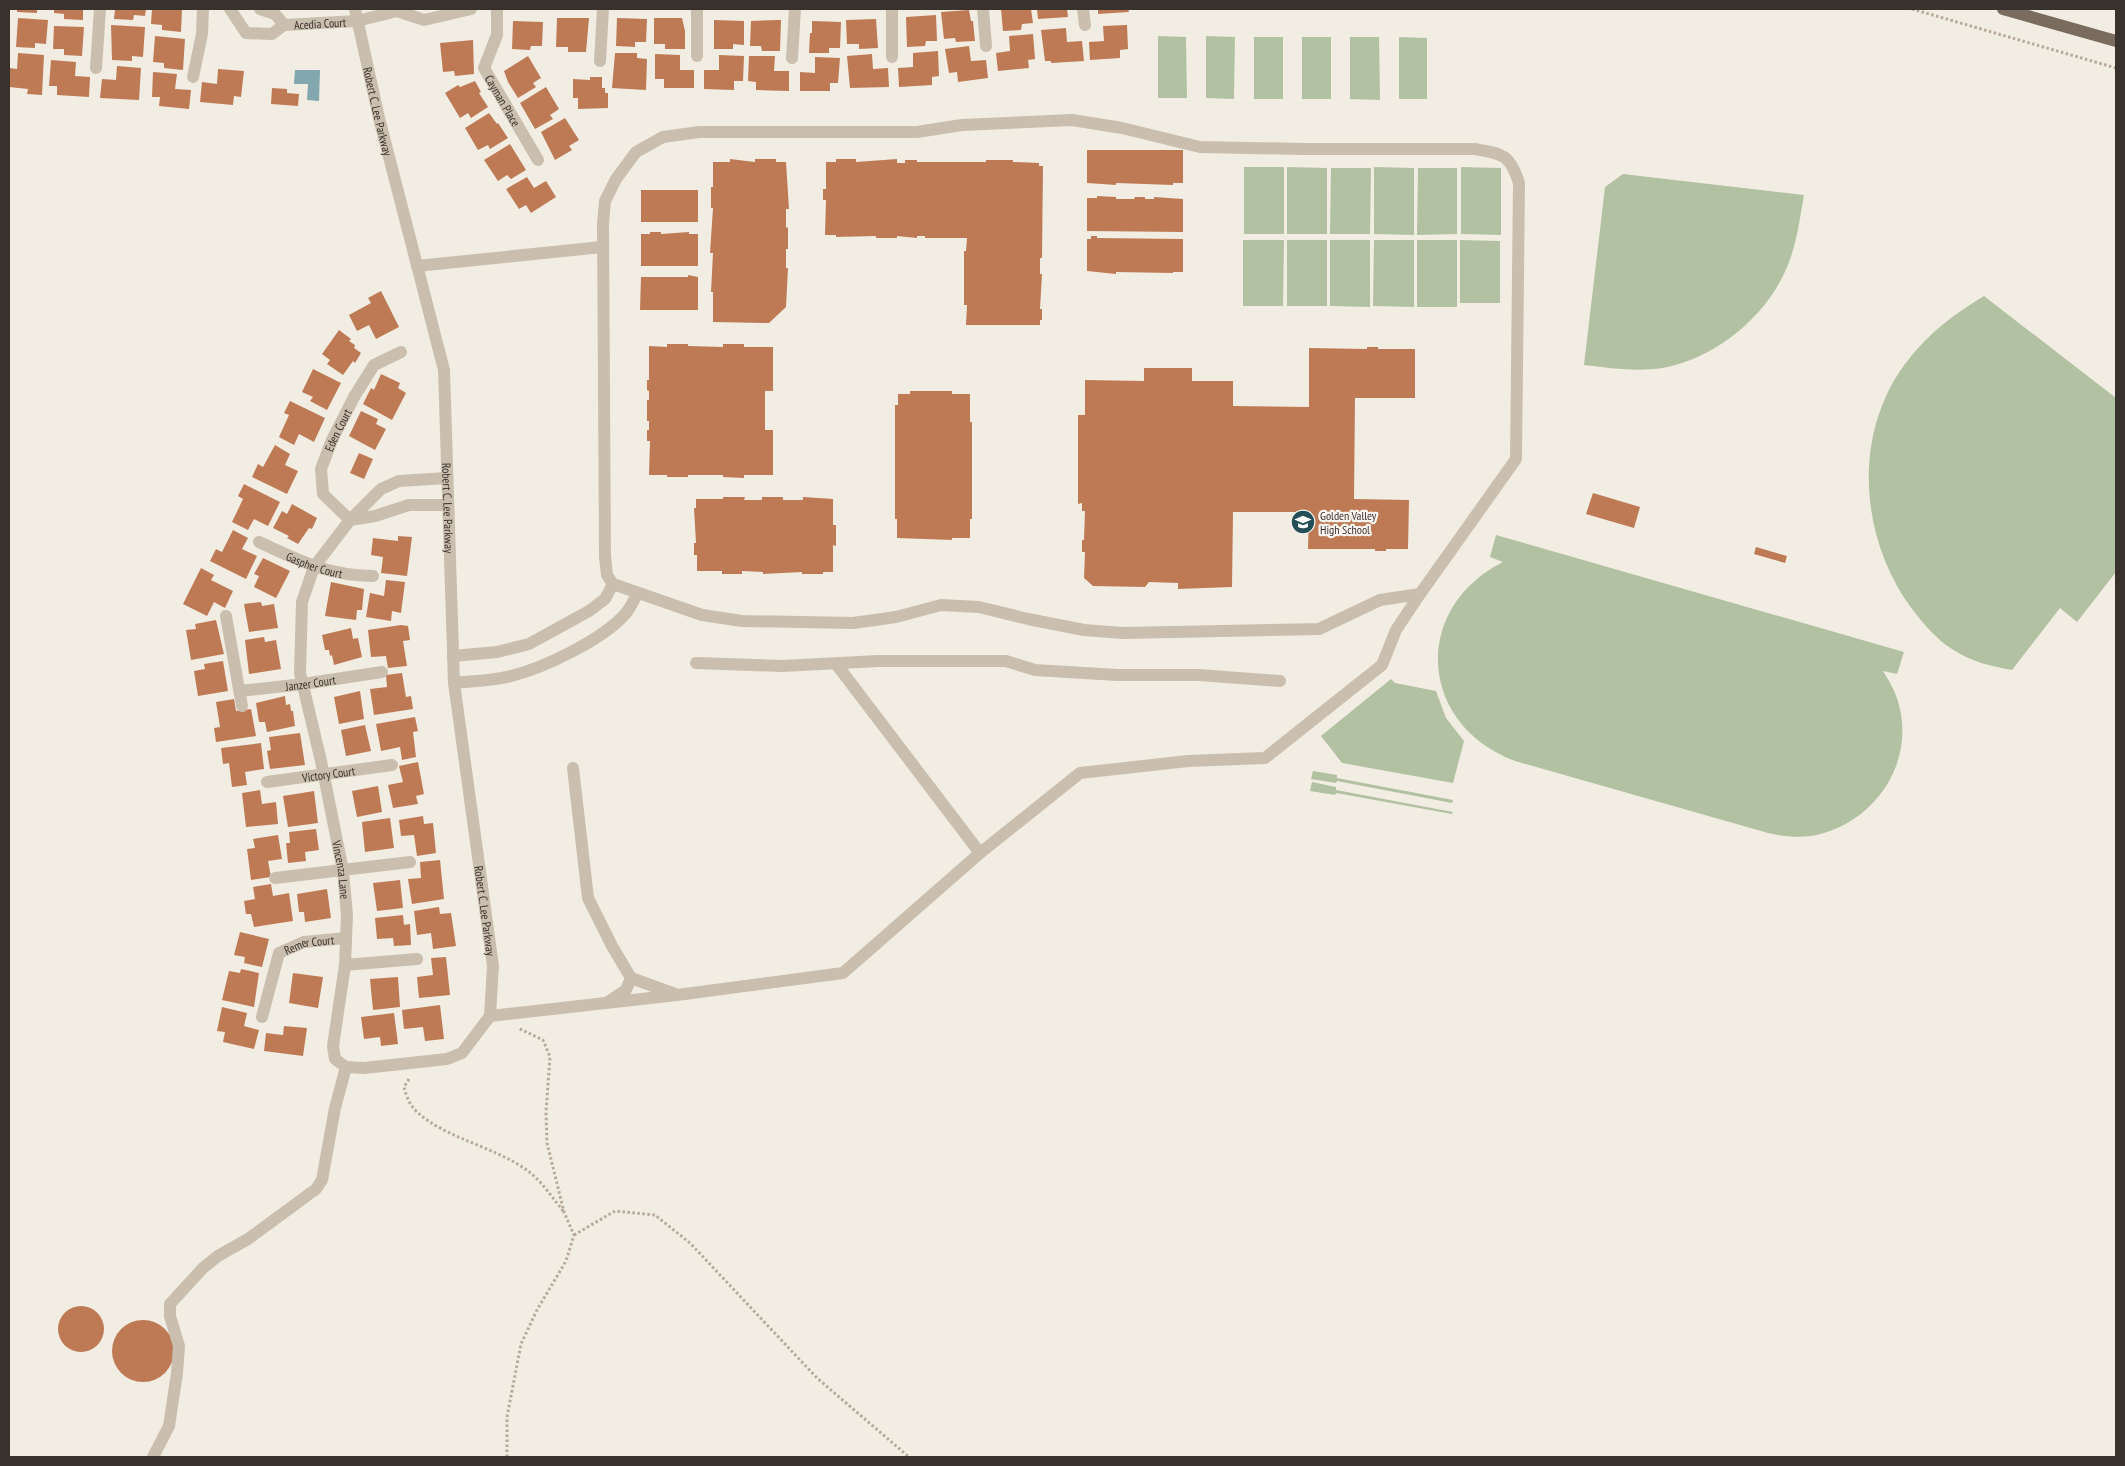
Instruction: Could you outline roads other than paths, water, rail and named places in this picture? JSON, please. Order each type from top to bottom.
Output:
[{"type":"main road","points":[[2003,9],[2116,41]]},
{"type":"street","points":[[96,68],[100,9]]},
{"type":"street","points":[[193,77],[202,34],[203,9]]},
{"type":"street","name":"Acedia Court","points":[[230,9],[246,33],[272,34],[284,26],[399,10]]},
{"type":"street","name":"Acedia Court","points":[[260,9],[275,14],[284,26]]},
{"type":"street","points":[[399,10],[424,20],[471,9]]},
{"type":"street","name":"Cayman Place","points":[[497,9],[497,35],[484,68],[538,160]]},
{"type":"street","points":[[600,61],[602,9]]},
{"type":"street","points":[[697,9],[697,56]]},
{"type":"street","points":[[792,58],[795,9]]},
{"type":"street","points":[[892,9],[892,57]]},
{"type":"street","points":[[983,9],[986,46]]},
{"type":"street","points":[[1083,9],[1085,25]]},
{"type":"street","name":"Robert C. Lee Parkway","points":[[356,15],[379,118],[444,370],[454,684],[493,966],[490,1016]]},
{"type":"street","points":[[153,1457],[170,1426],[177,1373],[179,1346],[170,1316],[170,1304],[203,1268],[218,1256],[248,1239],[316,1189],[322,1180],[335,1108],[346,1067],[364,1068],[447,1058],[462,1053],[490,1016],[677,995],[843,973],[980,853],[1080,773],[1188,761],[1265,758],[1382,665],[1396,630],[1516,459],[1519,183],[1514,166],[1501,154],[1475,149],[1200,147],[1122,128],[1072,120],[962,125],[917,132],[699,132],[663,137],[636,152],[616,179],[605,201],[602,247],[605,557],[607,575],[612,584],[702,615],[742,621],[853,623],[896,617],[941,606],[950,606],[978,607],[1066,626],[1123,633],[1319,629],[1380,600],[1420,594]]},
{"type":"street","points":[[417,266],[602,247]]},
{"type":"street","name":"Eden Court","points":[[350,520],[323,494],[321,469],[332,440],[345,414],[374,365],[400,352]]},
{"type":"street","name":"Vincenza Lane","points":[[346,1067],[335,1059],[333,1046],[345,965],[347,915],[343,871],[324,775],[300,673],[302,602],[314,567],[350,520],[381,489],[399,481],[447,478]]},
{"type":"street","points":[[350,520],[375,516],[409,505],[448,504]]},
{"type":"street","name":"Gaspher Court","points":[[259,542],[314,567],[350,575],[373,576]]},
{"type":"street","points":[[453,656],[497,652],[529,644],[589,611],[605,599],[612,584]]},
{"type":"street","points":[[454,684],[510,677],[544,666],[591,640],[614,624],[626,613],[638,593]]},
{"type":"street","points":[[226,616],[242,706]]},
{"type":"street","points":[[696,663],[782,666],[878,662],[1006,661],[1035,670],[1117,675],[1199,675],[1280,681]]},
{"type":"street","points":[[837,665],[980,853]]},
{"type":"street","name":"Janzer Court","points":[[240,691],[382,672]]},
{"type":"street","name":"Victory Court","points":[[266,782],[392,765]]},
{"type":"street","points":[[573,768],[588,898],[612,946],[632,978],[677,995]]},
{"type":"street","points":[[275,878],[410,862]]},
{"type":"street","name":"Remer Court","points":[[262,1016],[279,953],[304,942],[346,938]]},
{"type":"street","points":[[345,965],[417,959]]},
{"type":"street","points":[[606,1003],[626,990],[632,978]]},
{"type":"water","points":[[295,70],[320,70],[319,101],[307,100],[308,84],[294,84]]},
{"type":"place","name":"Golden Valley High School","points":[[1303,522]]}]
